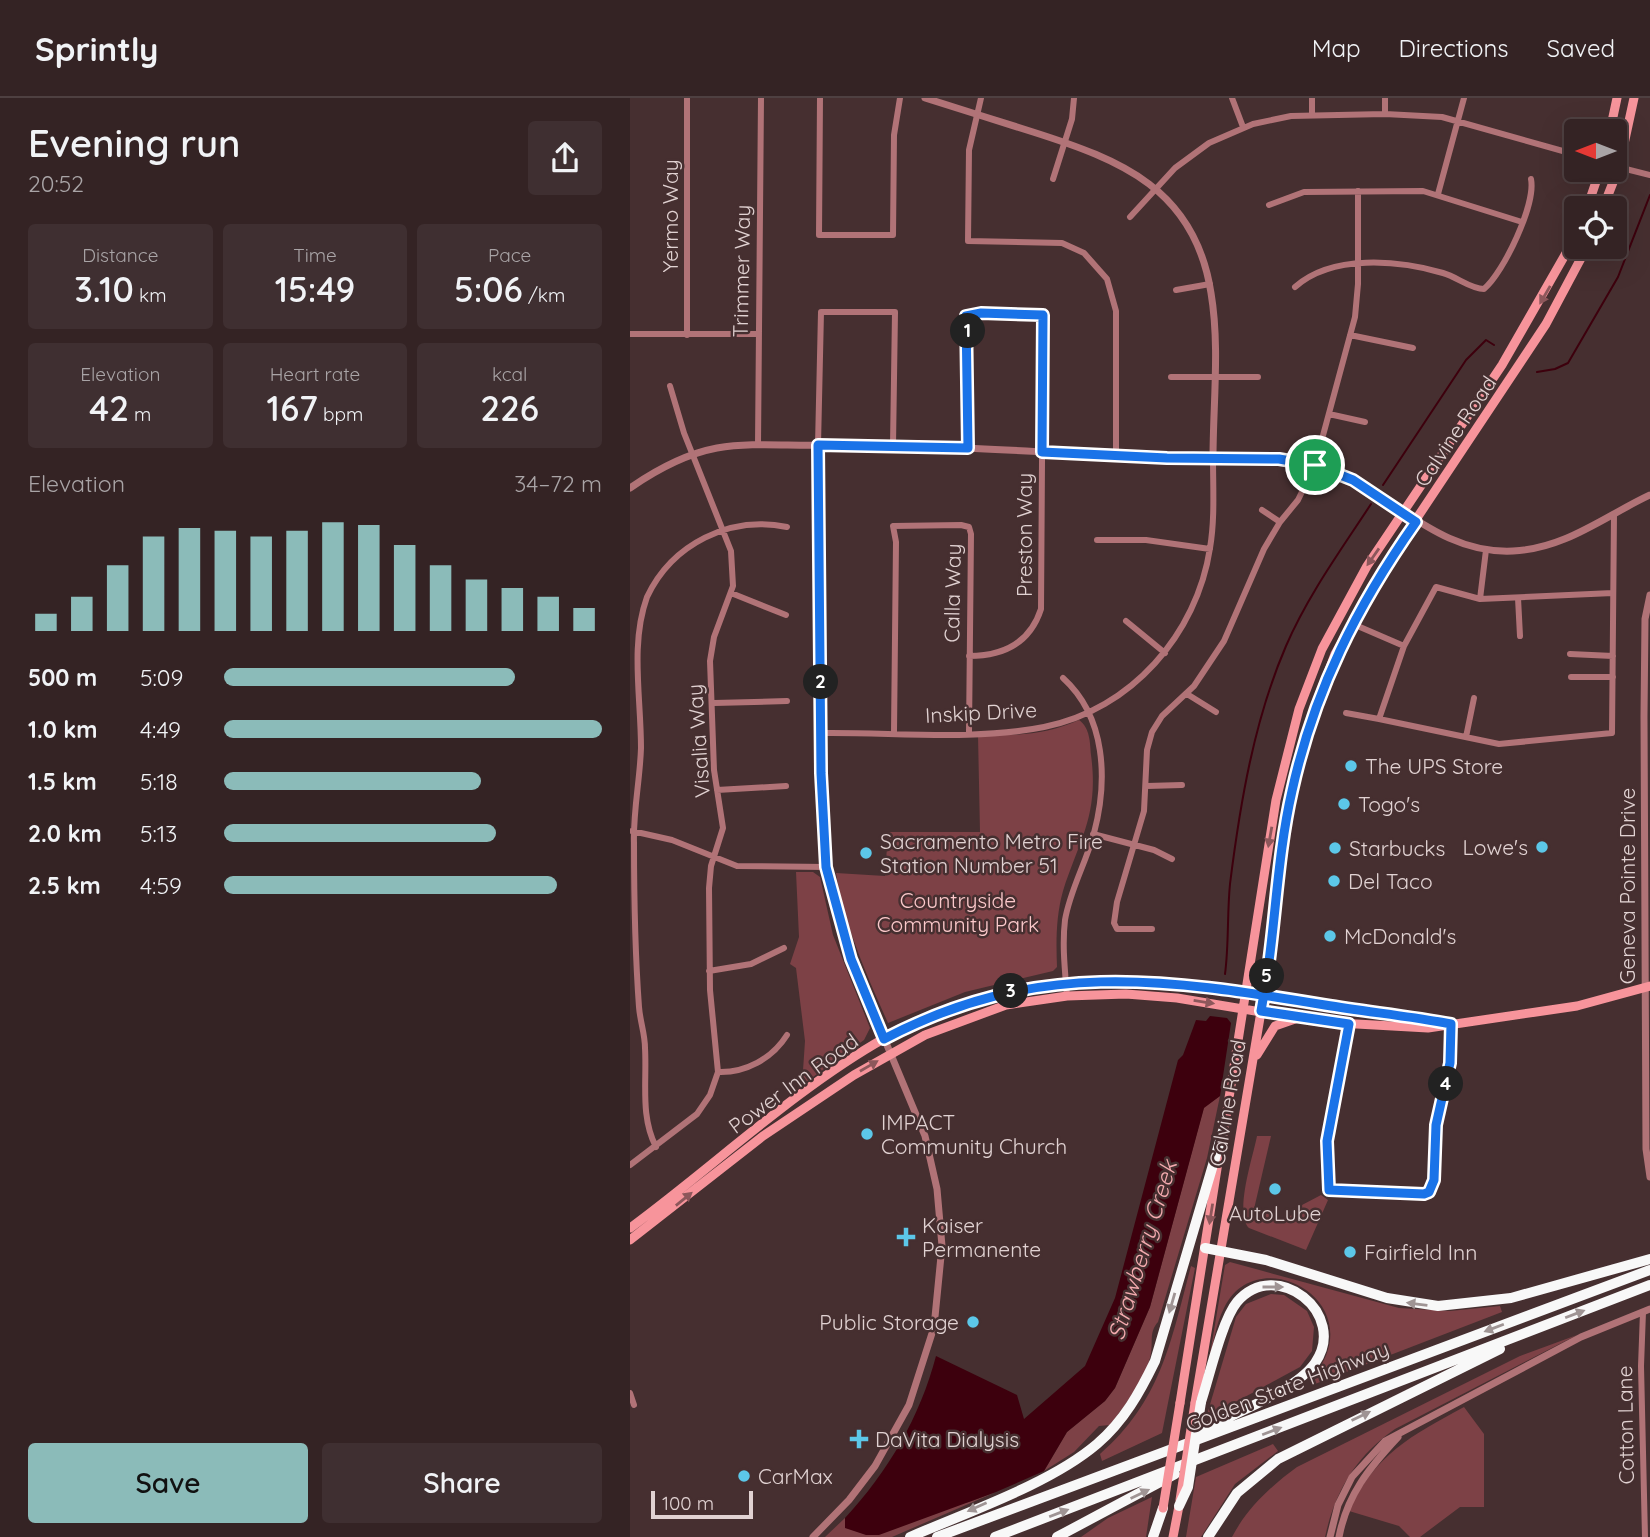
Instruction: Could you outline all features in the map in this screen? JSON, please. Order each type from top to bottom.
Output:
[{"type":"highway","points":[[910,1537],[1070,1464],[1097,1444],[1121,1420],[1140,1392],[1155,1361],[1223,1131]]},
{"type":"highway","points":[[1205,1248],[1297,1269],[1387,1298],[1438,1306],[1511,1298],[1650,1259]]},
{"type":"highway","name":"Golden State Highway","points":[[937,1537],[1650,1270]]},
{"type":"highway","name":"Golden State Highway","points":[[995,1537],[1650,1285]]},
{"type":"highway","points":[[1158,1455],[1285,1387],[1308,1371],[1321,1352],[1324,1336],[1322,1320],[1315,1307],[1290,1288],[1268,1286],[1247,1293],[1231,1312],[1198,1403],[1188,1487],[1179,1506]]},
{"type":"highway","points":[[1208,1537],[1237,1493],[1278,1459],[1539,1328]]},
{"type":"highway","points":[[1057,1537],[1204,1457]]},
{"type":"highway","points":[[1153,1537],[1163,1508]]},
{"type":"main road","points":[[1613,119],[1617,98]]},
{"type":"main road","points":[[1628,122],[1634,98]]},
{"type":"main road","name":"Calvine Road","points":[[1158,1537],[1276,800],[1299,709],[1336,622],[1367,566],[1502,365],[1564,257]]},
{"type":"main road","name":"Calvine Road","points":[[1198,1403],[1220,1250],[1264,995],[1291,793],[1318,700],[1335,654],[1391,557],[1546,324],[1581,259]]},
{"type":"main road","name":"Power Inn Road","points":[[630,1228],[823,1079],[884,1039],[992,995],[1066,982],[1138,981],[1246,992],[1451,1024]]},
{"type":"main road","name":"Power Inn Road","points":[[630,1240],[763,1136],[890,1053],[925,1035],[1006,1005],[1067,996],[1152,995],[1296,1018],[1428,1028],[1577,1006],[1648,987]]},
{"type":"main road","points":[[1251,1068],[1265,1038],[1275,1026],[1296,1018]]},
{"type":"main road","points":[[1173,1537],[1179,1506]]},
{"type":"street","name":"Yermo Way","points":[[687,98],[688,335]]},
{"type":"street","name":"Trimmer Way","points":[[758,444],[761,98]]},
{"type":"street","points":[[820,98],[819,235],[893,235],[894,135],[900,98]]},
{"type":"street","points":[[925,98],[1114,160],[1157,190],[1175,209],[1195,241],[1210,284],[1213,310],[1213,458]]},
{"type":"street","points":[[981,98],[968,150],[968,241],[1045,241],[1070,245],[1096,263],[1110,285],[1115,311],[1116,456]]},
{"type":"street","points":[[1053,179],[1072,119],[1074,98]]},
{"type":"street","points":[[1232,98],[1243,127]]},
{"type":"street","points":[[1312,98],[1312,115]]},
{"type":"street","points":[[1385,98],[1385,114]]},
{"type":"street","points":[[1438,194],[1464,98]]},
{"type":"street","points":[[1129,217],[1191,155],[1243,127],[1273,119],[1312,115],[1427,115],[1564,151]]},
{"type":"street","points":[[1628,170],[1650,178]]},
{"type":"street","points":[[1295,287],[1324,269],[1358,265],[1422,268],[1484,289],[1513,244],[1532,197],[1531,179]]},
{"type":"street","points":[[1152,929],[1125,931],[1117,929],[1114,923],[1116,902],[1136,845],[1147,786],[1146,750],[1152,732],[1162,716],[1187,694],[1224,641],[1255,566],[1280,522],[1298,500],[1315,465],[1355,317],[1358,191]]},
{"type":"street","points":[[1269,205],[1304,192],[1423,191],[1522,222]]},
{"type":"street","points":[[1176,290],[1210,284]]},
{"type":"street","points":[[813,1537],[862,1485],[897,1430],[923,1369],[937,1314],[942,1247],[936,1179],[925,1136],[851,959],[826,867],[818,445],[821,312],[895,312],[893,445]]},
{"type":"street","name":"Preston Way","points":[[968,448],[966,316],[972,313],[1043,315],[1042,601],[1031,629],[1015,645],[990,655],[970,656]]},
{"type":"street","points":[[630,334],[758,334]]},
{"type":"street","points":[[1350,335],[1413,348]]},
{"type":"street","points":[[1171,377],[1258,377]]},
{"type":"street","name":"Visalia Way","points":[[630,1165],[702,1108],[710,1096],[718,1072],[709,971],[709,880],[723,828],[717,790],[712,645],[732,593],[734,565],[692,454],[670,386]]},
{"type":"street","points":[[1329,414],[1365,422]]},
{"type":"street","points":[[630,488],[651,473],[692,454],[758,444],[893,445],[1116,456],[1279,459],[1315,465],[1362,485],[1416,522],[1462,544],[1486,550],[1513,551],[1539,548],[1568,539],[1650,495]]},
{"type":"street","name":"Inskip Drive","points":[[822,733],[969,733],[1046,727],[1088,712],[1132,686],[1165,653],[1192,609],[1210,549],[1213,458]]},
{"type":"street","points":[[1262,510],[1280,522]]},
{"type":"street","points":[[1346,713],[1500,744],[1612,733],[1614,514]]},
{"type":"street","points":[[656,1147],[646,1121],[645,1046],[639,1008],[632,831],[641,729],[634,650],[640,614],[651,590],[671,562],[692,545],[723,530],[757,524],[787,527]]},
{"type":"street","name":"Calla Way","points":[[894,732],[896,542],[893,526],[969,527],[969,733]]},
{"type":"street","points":[[1097,540],[1131,539],[1210,549]]},
{"type":"street","points":[[1480,599],[1486,550]]},
{"type":"street","points":[[1379,719],[1404,646],[1436,587],[1480,599],[1613,593]]},
{"type":"street","points":[[732,593],[786,615]]},
{"type":"street","name":"Geneva Pointe Drive","points":[[1650,595],[1645,619],[1648,987],[1646,1149],[1650,1177]]},
{"type":"street","points":[[1518,598],[1520,636]]},
{"type":"street","points":[[1126,621],[1165,653]]},
{"type":"street","points":[[1353,624],[1404,646]]},
{"type":"street","points":[[1570,654],[1613,656]]},
{"type":"street","points":[[1571,677],[1613,677]]},
{"type":"street","points":[[1063,678],[1081,696],[1099,738],[1102,793],[1093,834],[1072,892],[1065,921],[1067,996]]},
{"type":"street","points":[[1187,694],[1216,712]]},
{"type":"street","points":[[1466,737],[1474,698]]},
{"type":"street","points":[[714,703],[787,701]]},
{"type":"street","points":[[1147,786],[1182,785]]},
{"type":"street","points":[[717,790],[786,786]]},
{"type":"street","points":[[632,831],[672,840],[714,859],[752,867],[826,867]]},
{"type":"street","points":[[1093,834],[1136,845],[1172,859]]},
{"type":"street","points":[[709,971],[751,964],[784,948]]},
{"type":"street","points":[[1349,1024],[1327,1141],[1326,1187],[1337,1191],[1424,1194],[1429,1192],[1434,1180],[1436,1125],[1450,1063],[1451,1024]]},
{"type":"street","points":[[718,1072],[736,1072],[755,1065],[787,1035]]},
{"type":"street","points":[[1330,1537],[1338,1505],[1357,1469],[1385,1441],[1581,1337],[1647,1311]]},
{"type":"street","name":"Cotton Lane","points":[[1645,1537],[1641,1366],[1647,1311]]},
{"type":"street","points":[[630,1394],[634,1405]]},
{"type":"street","points":[[1339,1537],[1346,1509],[1358,1485],[1377,1458],[1404,1431]]},
{"type":"green space","name":"Countryside Community Park","points":[[1079,720],[1090,740],[1092,794],[1086,826],[1061,900],[1057,929],[1057,967],[1053,971],[965,992],[888,1023],[851,931],[836,873],[885,876],[888,832],[980,832],[978,735],[1029,734]]},
{"type":"green space","points":[[796,872],[813,872],[820,877],[833,935],[870,1028],[864,1040],[802,1085],[805,1041],[796,968],[790,964],[799,937]]},
{"type":"green space","points":[[1220,1096],[1207,1158],[1158,1322],[1153,1329],[1151,1353],[1145,1372],[1135,1391],[1110,1425],[1099,1426],[1074,1452],[1044,1471],[1067,1432],[1105,1401],[1115,1388],[1150,1307],[1204,1107]]},
{"type":"green space","points":[[1257,1136],[1271,1136],[1254,1209],[1286,1220],[1302,1205],[1321,1195],[1328,1200],[1306,1250],[1249,1228],[1245,1221],[1244,1198]]},
{"type":"green space","points":[[1230,1262],[1399,1308],[1450,1311],[1500,1306],[1502,1312],[1315,1384],[1313,1377],[1328,1350],[1329,1325],[1320,1304],[1304,1288],[1283,1280],[1260,1279],[1240,1288],[1224,1308],[1216,1329],[1208,1366],[1225,1265]]},
{"type":"green space","points":[[1191,1266],[1195,1268],[1162,1433],[1102,1461],[1100,1454],[1121,1434],[1137,1413],[1161,1368]]},
{"type":"green space","points":[[1271,1294],[1284,1295],[1307,1311],[1314,1327],[1312,1351],[1300,1367],[1206,1418],[1236,1317],[1246,1304]]},
{"type":"green space","points":[[1577,1335],[1395,1429],[1381,1440],[1349,1476],[1329,1520],[1325,1537],[1232,1537],[1260,1498],[1297,1467],[1520,1356]]},
{"type":"green space","points":[[1464,1407],[1484,1434],[1484,1507],[1460,1507],[1420,1537],[1410,1537],[1399,1526],[1349,1511],[1370,1475],[1396,1448]]},
{"type":"green space","points":[[1273,1444],[1278,1451],[1235,1484],[1201,1537],[1186,1537],[1196,1477]]},
{"type":"green space","points":[[996,1492],[892,1537],[825,1537],[845,1518],[845,1528],[969,1502]]},
{"type":"green space","points":[[1152,1497],[1146,1537],[1081,1537],[1108,1518]]},
{"type":"water","points":[[1210,1016],[1227,1018],[1231,1023],[1220,1096],[1204,1108],[1150,1307],[1115,1388],[1105,1401],[1067,1432],[1044,1471],[996,1492],[879,1535],[866,1535],[845,1528],[845,1518],[875,1482],[901,1443],[921,1401],[936,1356],[1017,1395],[1024,1419],[1085,1366],[1115,1298],[1178,1060],[1183,1055],[1196,1020],[1206,1021]]},
{"type":"waterway","name":"Strawberry Creek","points":[[1537,372],[1555,369],[1568,363],[1618,277],[1650,195]]},
{"type":"waterway","name":"Strawberry Creek","points":[[1383,485],[1466,360],[1486,340],[1494,345]]},
{"type":"waterway","name":"Strawberry Creek","points":[[1225,974],[1234,854],[1250,763],[1265,703],[1286,646],[1304,609],[1371,504]]},
{"type":"place","name":"The UPS Store","points":[[1351,766]]},
{"type":"place","name":"Togo's","points":[[1344,804]]},
{"type":"place","name":"Lowe's","points":[[1542,847]]},
{"type":"place","name":"Starbucks","points":[[1335,848]]},
{"type":"place","name":"Sacramento Metro Fire Station Number 51","points":[[866,853]]},
{"type":"place","name":"Del Taco","points":[[1334,881]]},
{"type":"place","name":"McDonald's","points":[[1330,936]]},
{"type":"place","name":"IMPACT Community Church","points":[[867,1134]]},
{"type":"place","name":"AutoLube","points":[[1275,1189]]},
{"type":"place","name":"Kaiser Permanente","points":[[906,1237]]},
{"type":"place","name":"Fairfield Inn","points":[[1350,1252]]},
{"type":"place","name":"Public Storage","points":[[973,1322]]},
{"type":"place","name":"DaVita Dialysis","points":[[859,1439]]},
{"type":"place","name":"CarMax","points":[[744,1476]]},
{"type":"route","points":[[1315,465],[1279,459],[1167,458],[1042,452],[1043,315],[972,313],[966,316],[968,448],[818,445],[821,773],[828,879],[832,883],[851,959],[884,1039],[992,995],[1039,985],[1079,981],[1138,981],[1223,989],[1246,992],[1264,995],[1275,997],[1305,1002],[1387,1015],[1451,1024],[1450,1063],[1436,1125],[1434,1180],[1429,1192],[1424,1194],[1329,1190],[1326,1187],[1327,1141],[1349,1024],[1261,1011],[1264,995],[1267,976],[1277,904],[1291,793],[1308,730],[1335,654],[1391,557],[1416,522],[1390,502],[1353,480],[1315,465]]}]
